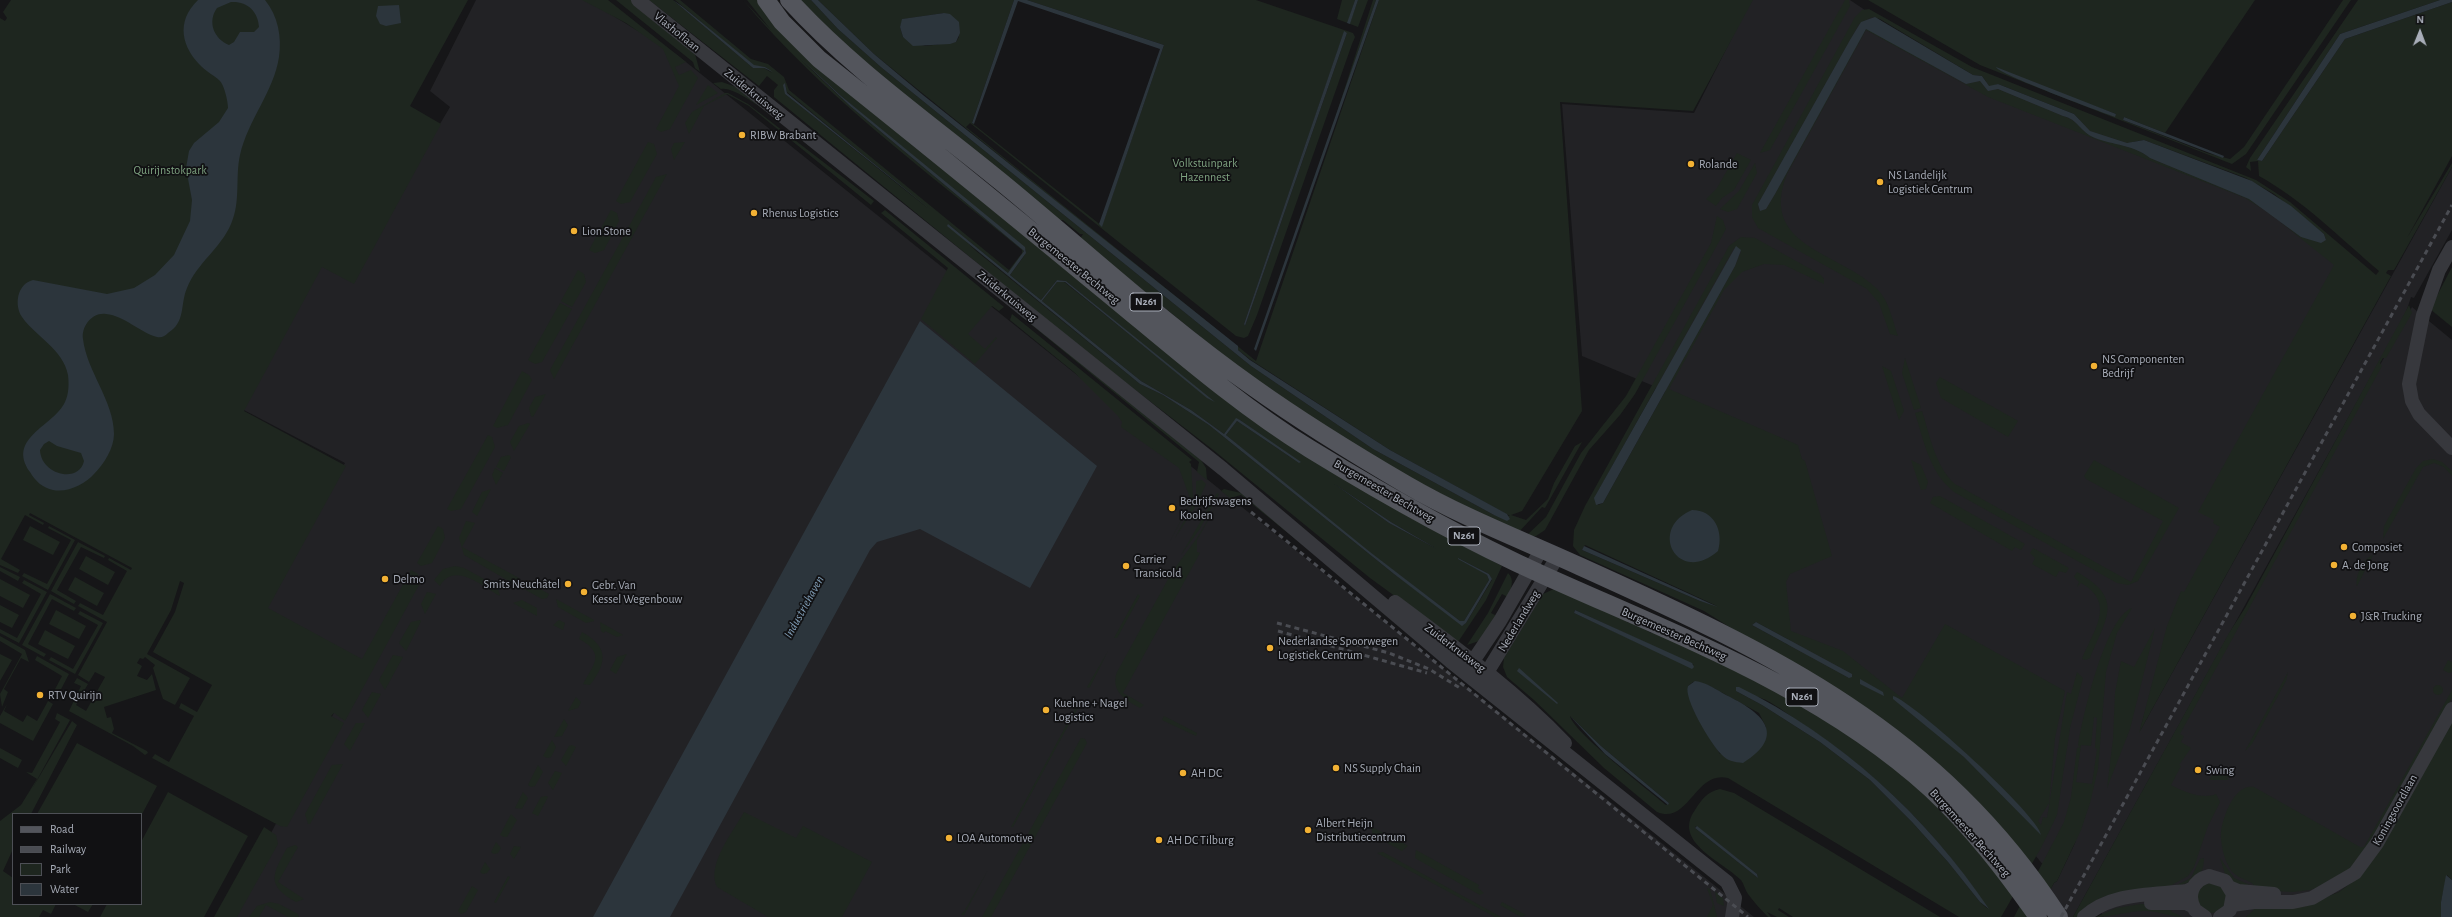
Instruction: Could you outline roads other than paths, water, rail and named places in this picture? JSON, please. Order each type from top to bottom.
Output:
[{"type":"main road","name":"Burgemeester Bechtweg","points":[[766,0],[782,22],[819,59],[1210,377],[1306,446],[1398,501],[1538,573],[1740,664],[1792,691],[1849,725],[1933,791],[1985,847],[2038,917]]},
{"type":"main road","name":"Burgemeester Bechtweg","points":[[789,0],[814,27],[858,68],[970,156],[1184,334],[1251,386],[1311,426],[1407,485],[1449,508],[1700,620],[1808,678],[1865,715],[1911,750],[1945,780],[1975,810],[2024,868],[2059,917]]},
{"type":"street","name":"Vlashoflaan","points":[[638,0],[715,63]]},
{"type":"street","name":"Zuiderkruisweg","points":[[715,63],[1298,530],[1465,672],[1727,882],[1733,893],[1734,912]]},
{"type":"street","points":[[2452,247],[2439,270],[2423,315],[2416,340],[2413,369],[2428,421],[2452,448]]},
{"type":"street","name":"Zuiderkruisweg","points":[[1298,530],[1474,660],[1533,712],[1600,780]]},
{"type":"street","name":"Nederlandweg","points":[[1480,684],[1488,673],[1538,573],[1541,550]]},
{"type":"street","name":"Nederlandweg","points":[[1465,672],[1538,573],[1558,556]]},
{"type":"street","name":"Koningsoordlaan","points":[[2232,905],[2254,902],[2293,902],[2312,898],[2343,882],[2355,873],[2367,859],[2452,709]]},
{"type":"street","points":[[2084,917],[2094,908],[2109,901],[2187,891],[2193,888],[2199,880],[2209,876],[2221,878],[2231,888],[2232,905],[2221,917]]},
{"type":"street","points":[[2192,906],[2193,888]]},
{"type":"street","name":"Koningsoordlaan","points":[[2231,888],[2262,893],[2320,893]]},
{"type":"street","points":[[2092,917],[2111,906],[2124,903],[2186,903],[2192,906],[2203,917]]},
{"type":"water","points":[[198,0],[265,0],[273,13],[278,27],[280,49],[276,70],[267,94],[249,130],[240,155],[237,198],[234,216],[227,233],[191,279],[185,294],[178,324],[166,335],[157,337],[150,335],[113,315],[96,315],[88,321],[83,334],[85,351],[110,410],[113,422],[114,439],[105,461],[90,478],[70,489],[59,491],[49,489],[40,484],[32,475],[24,460],[24,450],[34,433],[59,411],[65,402],[69,381],[61,358],[22,317],[18,307],[18,296],[23,286],[33,280],[107,294],[134,288],[155,275],[174,255],[190,221],[192,200],[186,168],[189,151],[194,143],[219,122],[228,108],[223,85],[217,78],[204,69],[195,60],[186,43],[184,26],[186,17]],"holes":[[[231,2],[242,3],[251,8],[256,16],[259,27],[254,32],[240,32],[234,42],[229,45],[219,39],[212,24],[214,13],[217,8]],[[49,441],[57,446],[81,453],[84,461],[81,468],[75,472],[60,474],[47,466],[42,459],[40,450],[44,444]]]},
{"type":"water","points":[[673,0],[754,65],[765,67],[773,72],[764,68],[753,68]]},
{"type":"water","points":[[811,0],[818,0],[874,54],[923,95],[1238,346],[1238,350],[1250,360],[1390,450],[1507,514],[1510,519],[1507,521],[1494,515],[1373,449],[1251,366],[882,68],[838,29]]},
{"type":"water","points":[[1014,0],[1027,0],[1164,45],[1102,227],[1099,224],[1160,49],[1018,1],[974,124],[972,123]]},
{"type":"water","points":[[1355,0],[1358,0],[1350,24],[1347,23]]},
{"type":"water","points":[[1376,0],[1379,0],[1256,351],[1254,349]]},
{"type":"water","points":[[2440,0],[2452,0],[2452,2],[2345,39],[2262,161],[2257,160],[2340,34]]},
{"type":"water","points":[[399,5],[401,23],[386,26],[380,24],[376,16],[378,6]]},
{"type":"water","points":[[944,13],[950,14],[959,22],[960,33],[956,42],[950,44],[913,46],[903,37],[900,27],[902,19]]},
{"type":"water","points":[[1875,17],[1973,75],[1982,76],[1989,86],[1998,84],[2074,114],[2090,131],[2127,143],[2144,140],[2252,181],[2291,206],[2324,234],[2326,240],[2321,243],[2301,237],[2249,199],[2150,158],[2137,150],[2095,138],[2068,118],[1998,89],[1988,91],[1980,81],[1966,84],[1866,29],[1775,194],[1766,209],[1760,211],[1758,204],[1850,40],[1861,22]]},
{"type":"water","points":[[1344,31],[1347,33],[1245,326],[1244,324]]},
{"type":"water","points":[[800,58],[840,95],[1025,247],[1026,253],[1010,275],[1041,300],[1057,280],[1066,281],[1215,402],[1207,398],[1065,282],[1057,282],[1042,301],[1141,381],[1191,410],[1224,434],[1236,418],[1301,462],[1299,463],[1237,421],[1226,435],[1370,552],[1460,621],[1464,621],[1489,580],[1487,575],[1458,558],[1489,574],[1492,579],[1466,623],[1462,626],[1394,574],[1209,425],[1163,395],[1140,384],[947,226],[948,224],[1008,273],[1024,251],[850,106]]},
{"type":"water","points":[[1996,67],[2116,114],[2115,117],[2013,77]]},
{"type":"water","points":[[785,83],[787,93],[931,210],[785,94],[783,85]]},
{"type":"water","points":[[2124,117],[2224,156],[2223,158],[2123,120]]},
{"type":"water","points":[[1736,246],[1741,250],[1735,266],[1603,503],[1596,505],[1594,498]]},
{"type":"water","name":"Industriehaven","points":[[920,321],[1097,466],[1030,588],[920,529],[877,542],[870,550],[670,917],[593,917]]},
{"type":"water","points":[[1333,483],[1391,522],[1437,549],[1389,523]]},
{"type":"water","points":[[1692,510],[1700,511],[1706,514],[1716,523],[1720,536],[1720,543],[1718,551],[1704,560],[1691,562],[1680,558],[1673,551],[1670,541],[1671,529],[1679,519]]},
{"type":"water","points":[[1584,546],[1718,607],[1700,601],[1582,550]]},
{"type":"water","points":[[1575,610],[1692,663],[1694,667],[1692,669],[1574,613]]},
{"type":"water","points":[[1756,622],[1852,674],[1852,677],[1849,678],[1752,625]]},
{"type":"water","points":[[1519,668],[1558,703],[1557,704],[1517,671]]},
{"type":"water","points":[[1860,679],[1883,692],[1884,696],[1860,684]]},
{"type":"water","points":[[1695,681],[1707,685],[1739,702],[1759,716],[1765,724],[1767,733],[1765,743],[1757,752],[1743,763],[1731,761],[1723,756],[1699,721],[1688,692],[1688,686]]},
{"type":"water","points":[[1736,687],[1739,687],[1776,707],[1812,729],[1846,754],[1878,782],[1909,811],[1938,842],[1965,875],[1989,909],[1980,902],[1948,862],[1912,822],[1870,780],[1820,742],[1762,705],[1736,691]]},
{"type":"water","points":[[1893,696],[1925,718],[1999,784],[2035,824],[2041,835],[1964,757],[1893,699]]},
{"type":"water","points":[[1570,716],[1601,746],[1669,803],[1668,805],[1605,754]]},
{"type":"water","points":[[1697,826],[1757,874],[1758,878],[1695,828]]},
{"type":"water","points":[[2446,875],[2452,880],[2452,917],[2441,917],[2441,902]]},
{"type":"railway","points":[[2061,917],[2452,205]]},
{"type":"railway","points":[[1251,512],[1748,917]]},
{"type":"railway","points":[[1277,623],[1389,653],[1429,669],[1460,688]]},
{"type":"railway","points":[[1278,631],[1427,673]]},
{"type":"place","name":"RIBW Brabant","points":[[742,135]]},
{"type":"place","name":"Rolande","points":[[1691,164]]},
{"type":"place","name":"NS Landelijk Logistiek Centrum","points":[[1880,182]]},
{"type":"place","name":"Rhenus Logistics","points":[[754,213]]},
{"type":"place","name":"Lion Stone","points":[[574,231]]},
{"type":"place","name":"NS Componenten Bedrijf","points":[[2094,366]]},
{"type":"place","name":"Bedrijfswagens Koolen","points":[[1172,508]]},
{"type":"place","name":"Composiet","points":[[2344,547]]},
{"type":"place","name":"A. de Jong","points":[[2334,565]]},
{"type":"place","name":"Carrier Transicold","points":[[1126,566]]},
{"type":"place","name":"Delmo","points":[[385,579]]},
{"type":"place","name":"Smits Neuchâtel","points":[[568,584]]},
{"type":"place","name":"Gebr. Van Kessel Wegenbouw","points":[[584,592]]},
{"type":"place","name":"J&R Trucking","points":[[2353,616]]},
{"type":"place","name":"Nederlandse Spoorwegen Logistiek Centrum","points":[[1270,648]]},
{"type":"place","name":"RTV Quirijn","points":[[40,695]]},
{"type":"place","name":"Kuehne + Nagel Logistics","points":[[1046,710]]},
{"type":"place","name":"NS Supply Chain","points":[[1336,768]]},
{"type":"place","name":"Swing","points":[[2198,770]]},
{"type":"place","name":"AH DC","points":[[1183,773]]},
{"type":"place","name":"Albert Heijn Distributiecentrum","points":[[1308,830]]},
{"type":"place","name":"LOA Automotive","points":[[949,838]]},
{"type":"place","name":"AH DC Tilburg","points":[[1159,840]]},
{"type":"park label","name":"Quirijnstokpark","points":[[170,170]]},
{"type":"park label","name":"Volkstuinpark Hazennest","points":[[1205,170]]}]
